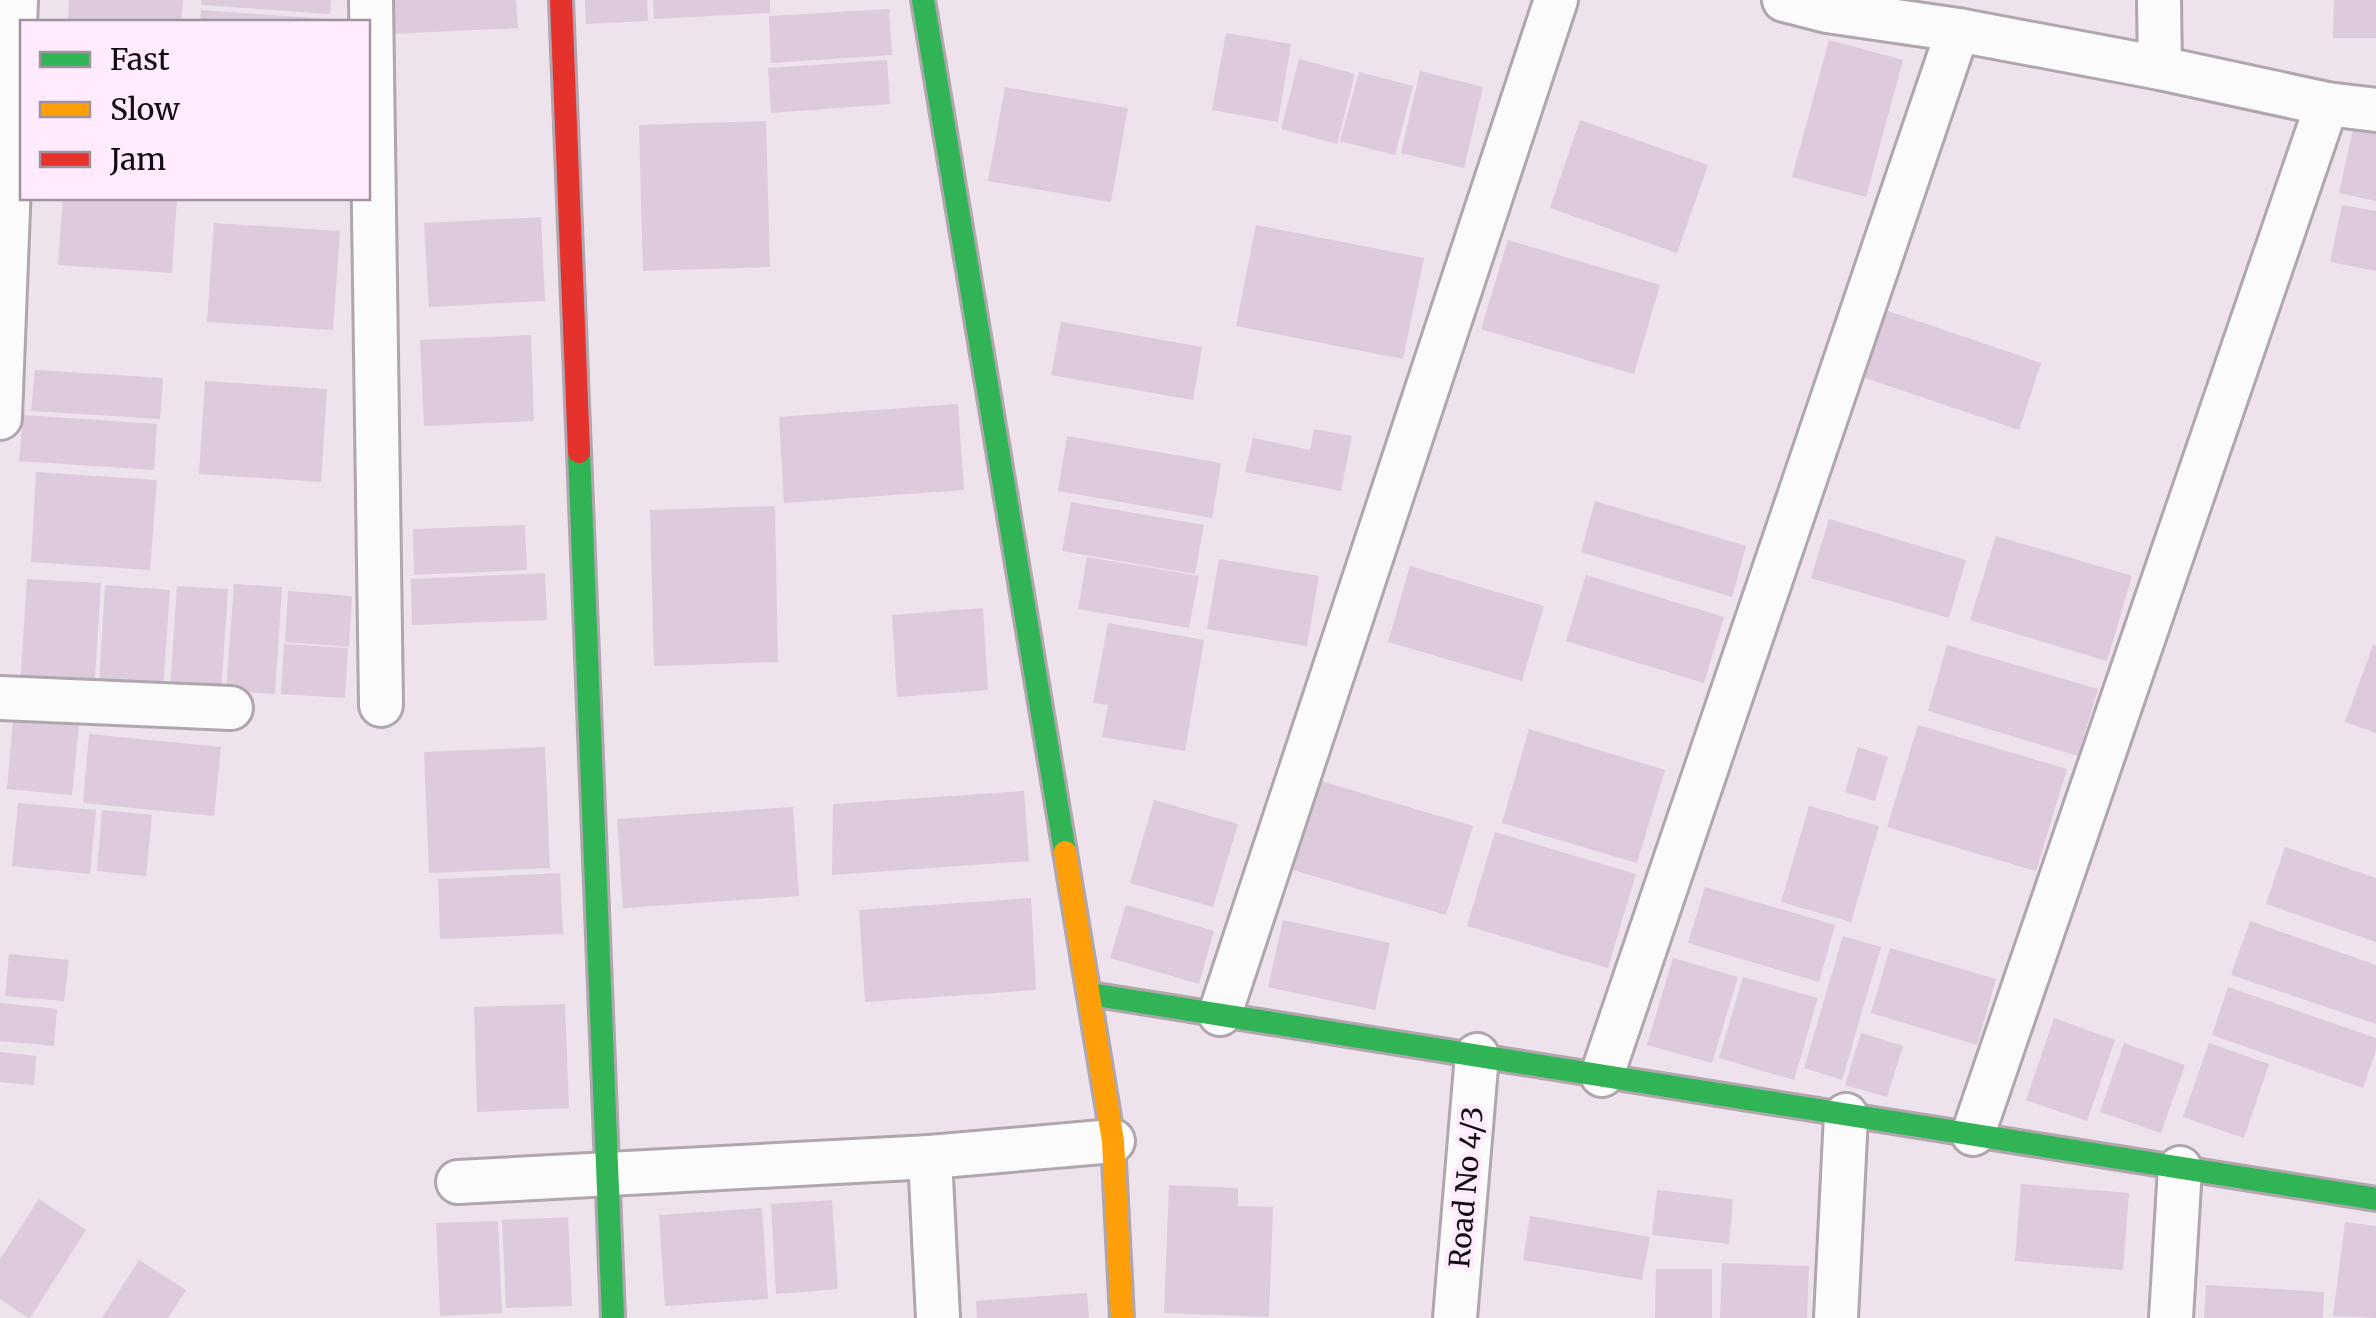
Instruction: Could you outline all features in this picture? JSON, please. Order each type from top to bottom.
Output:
[{"type":"street","points":[[0,418],[16,0]]},
{"type":"street","points":[[372,0],[381,705]]},
{"type":"street","points":[[561,0],[613,1318]]},
{"type":"street","points":[[922,0],[1113,1142],[1122,1318]]},
{"type":"street","points":[[1220,1014],[1556,0]]},
{"type":"street","points":[[1784,0],[2160,68],[2326,104],[2376,110]]},
{"type":"street","points":[[2159,0],[2160,68]]},
{"type":"street","points":[[1602,1075],[1958,30]]},
{"type":"street","points":[[1974,1134],[2326,104]]},
{"type":"street","points":[[0,698],[230,708]]},
{"type":"street","points":[[1090,994],[2375,1197]]},
{"type":"street","name":"Road No 4/3","points":[[1455,1318],[1477,1056]]},
{"type":"street","points":[[1836,1318],[1846,1114]]},
{"type":"street","points":[[458,1182],[930,1157],[1113,1142]]},
{"type":"street","points":[[930,1157],[938,1318]]},
{"type":"street","points":[[2170,1318],[2180,1168]]},
{"type":"building","points":[[69,0],[183,0],[181,20],[68,20]]},
{"type":"building","points":[[202,0],[331,0],[330,14],[201,5]]},
{"type":"building","points":[[388,0],[516,0],[518,28],[390,34]]},
{"type":"building","points":[[585,0],[647,0],[648,21],[586,24]]},
{"type":"building","points":[[653,0],[770,0],[770,13],[654,19]]},
{"type":"building","points":[[2334,0],[2376,0],[2376,38],[2333,38]]},
{"type":"building","points":[[889,9],[892,55],[771,63],[769,16]]},
{"type":"building","points":[[201,10],[328,19],[328,20],[200,20]]},
{"type":"building","points":[[1226,33],[1291,44],[1278,122],[1212,110]]},
{"type":"building","points":[[1829,40],[1903,60],[1866,197],[1792,177]]},
{"type":"building","points":[[1299,59],[1355,74],[1337,144],[1281,129]]},
{"type":"building","points":[[887,60],[890,104],[771,113],[768,68]]},
{"type":"building","points":[[1420,71],[1483,87],[1464,168],[1401,153]]},
{"type":"building","points":[[1359,72],[1413,86],[1395,155],[1340,141]]},
{"type":"building","points":[[1005,87],[1128,108],[1111,202],[988,181]]},
{"type":"building","points":[[1580,120],[1708,165],[1677,253],[1550,208]]},
{"type":"building","points":[[766,121],[770,267],[643,271],[639,125]]},
{"type":"building","points":[[2354,125],[2376,130],[2376,201],[2339,193]]},
{"type":"building","points":[[63,200],[177,200],[172,273],[58,265]]},
{"type":"building","points":[[2342,205],[2376,211],[2376,271],[2330,262]]},
{"type":"building","points":[[541,217],[545,301],[429,307],[424,223]]},
{"type":"building","points":[[214,223],[340,231],[333,330],[207,322]]},
{"type":"building","points":[[1256,225],[1424,258],[1403,359],[1236,326]]},
{"type":"building","points":[[1508,240],[1660,285],[1634,374],[1481,329]]},
{"type":"building","points":[[1885,310],[2041,363],[2019,430],[1862,377]]},
{"type":"building","points":[[1061,322],[1202,347],[1193,400],[1051,375]]},
{"type":"building","points":[[531,335],[534,421],[424,426],[420,340]]},
{"type":"building","points":[[35,370],[163,378],[160,419],[31,411]]},
{"type":"building","points":[[205,381],[327,389],[321,482],[199,474]]},
{"type":"building","points":[[958,404],[964,490],[784,503],[779,417]]},
{"type":"building","points":[[23,415],[157,424],[154,470],[19,461]]},
{"type":"building","points":[[1314,429],[1352,436],[1341,491],[1245,472],[1253,438],[1310,450]]},
{"type":"building","points":[[1067,436],[1221,463],[1212,518],[1058,491]]},
{"type":"building","points":[[36,472],[157,480],[150,570],[31,562]]},
{"type":"building","points":[[1595,501],[1746,546],[1732,597],[1581,552]]},
{"type":"building","points":[[1071,502],[1204,525],[1195,574],[1062,551]]},
{"type":"building","points":[[775,506],[778,662],[654,666],[650,510]]},
{"type":"building","points":[[1829,519],[1966,560],[1949,618],[1811,578]]},
{"type":"building","points":[[525,525],[527,570],[414,575],[413,529]]},
{"type":"building","points":[[1996,536],[2132,576],[2107,661],[1970,620]]},
{"type":"building","points":[[1087,557],[1199,576],[1189,628],[1078,609]]},
{"type":"building","points":[[1219,559],[1319,576],[1307,646],[1207,629]]},
{"type":"building","points":[[1410,566],[1544,606],[1522,681],[1388,642]]},
{"type":"building","points":[[545,573],[547,620],[412,625],[411,579]]},
{"type":"building","points":[[1586,575],[1724,617],[1704,683],[1566,641]]},
{"type":"building","points":[[27,579],[101,583],[94,691],[20,686]]},
{"type":"building","points":[[234,584],[282,587],[275,694],[226,691]]},
{"type":"building","points":[[105,585],[170,590],[163,690],[99,685]]},
{"type":"building","points":[[177,586],[228,589],[221,692],[170,689]]},
{"type":"building","points":[[288,591],[352,596],[349,647],[285,642]]},
{"type":"building","points":[[983,608],[988,690],[897,697],[892,615]]},
{"type":"building","points":[[1108,623],[1204,640],[1185,751],[1102,737],[1108,705],[1093,703]]},
{"type":"building","points":[[284,644],[348,648],[345,698],[281,694]]},
{"type":"building","points":[[1947,645],[2098,689],[2078,756],[1928,711]]},
{"type":"building","points":[[2373,645],[2376,646],[2376,733],[2345,722]]},
{"type":"building","points":[[13,719],[79,725],[72,795],[7,789]]},
{"type":"building","points":[[1918,725],[2067,769],[2036,871],[1887,827]]},
{"type":"building","points":[[1529,729],[1665,770],[1637,863],[1502,823]]},
{"type":"building","points":[[89,734],[221,747],[214,816],[83,803]]},
{"type":"building","points":[[545,747],[550,868],[429,873],[424,752]]},
{"type":"building","points":[[1858,747],[1888,757],[1875,801],[1845,792]]},
{"type":"building","points":[[1317,780],[1473,826],[1446,915],[1290,869]]},
{"type":"building","points":[[1024,791],[1029,861],[832,875],[833,804]]},
{"type":"building","points":[[1154,800],[1238,824],[1213,907],[1130,883]]},
{"type":"building","points":[[18,803],[96,810],[90,874],[12,866]]},
{"type":"building","points":[[1809,806],[1879,826],[1851,922],[1781,902]]},
{"type":"building","points":[[793,807],[799,896],[623,908],[617,819]]},
{"type":"building","points":[[102,810],[152,815],[146,876],[97,871]]},
{"type":"building","points":[[1495,832],[1636,874],[1608,968],[1467,926]]},
{"type":"building","points":[[2285,847],[2376,878],[2376,942],[2266,904]]},
{"type":"building","points":[[560,873],[563,934],[440,939],[438,879]]},
{"type":"building","points":[[1705,887],[1835,925],[1819,982],[1688,943]]},
{"type":"building","points":[[1031,898],[1036,990],[865,1002],[859,910]]},
{"type":"building","points":[[1126,905],[1214,931],[1199,984],[1110,958]]},
{"type":"building","points":[[1283,920],[1390,943],[1375,1010],[1268,987]]},
{"type":"building","points":[[2250,921],[2376,965],[2376,1024],[2231,975]]},
{"type":"building","points":[[1843,936],[1881,947],[1842,1080],[1804,1068]]},
{"type":"building","points":[[1890,948],[1996,979],[1977,1045],[1871,1013]]},
{"type":"building","points":[[9,954],[69,960],[64,1001],[5,996]]},
{"type":"building","points":[[1673,958],[1738,977],[1712,1063],[1647,1045]]},
{"type":"building","points":[[1743,977],[1818,998],[1794,1080],[1719,1058]]},
{"type":"building","points":[[2228,987],[2376,1038],[2376,1050],[2363,1088],[2212,1035]]},
{"type":"building","points":[[0,1003],[57,1009],[54,1046],[0,1041]]},
{"type":"building","points":[[565,1004],[569,1108],[477,1112],[474,1007]]},
{"type":"building","points":[[2054,1018],[2115,1040],[2087,1121],[2026,1100]]},
{"type":"building","points":[[1861,1033],[1903,1046],[1887,1097],[1845,1085]]},
{"type":"building","points":[[2124,1043],[2185,1065],[2161,1133],[2100,1112]]},
{"type":"building","points":[[2209,1043],[2269,1064],[2244,1138],[2183,1117]]},
{"type":"building","points":[[0,1052],[36,1056],[34,1085],[0,1082]]},
{"type":"building","points":[[2021,1184],[2129,1193],[2123,1270],[2015,1261]]},
{"type":"building","points":[[1169,1185],[1238,1188],[1238,1206],[1273,1207],[1269,1317],[1164,1313]]},
{"type":"building","points":[[1657,1190],[1733,1199],[1729,1244],[1652,1235]]},
{"type":"building","points":[[39,1199],[86,1230],[28,1318],[0,1299],[0,1259]]},
{"type":"building","points":[[832,1200],[838,1289],[776,1294],[771,1204]]},
{"type":"building","points":[[762,1208],[768,1299],[665,1306],[659,1215]]},
{"type":"building","points":[[1530,1216],[1650,1237],[1642,1280],[1523,1260]]},
{"type":"building","points":[[568,1217],[572,1306],[506,1308],[502,1220]]},
{"type":"building","points":[[498,1221],[502,1313],[440,1316],[436,1223]]},
{"type":"building","points":[[2345,1222],[2376,1226],[2376,1318],[2333,1316]]},
{"type":"building","points":[[139,1260],[186,1290],[168,1318],[102,1318]]},
{"type":"building","points":[[1722,1263],[1809,1266],[1807,1318],[1720,1318]]},
{"type":"building","points":[[1656,1269],[1712,1269],[1712,1318],[1655,1318]]},
{"type":"building","points":[[2206,1285],[2324,1292],[2323,1318],[2204,1318]]},
{"type":"building","points":[[1087,1293],[1089,1318],[977,1318],[976,1301]]},
{"type":"traffic: fast","points":[[923,0],[1065,852]]},
{"type":"traffic: fast","points":[[579,452],[613,1318]]},
{"type":"traffic: fast","points":[[1090,994],[2376,1199]]},
{"type":"traffic: slow","points":[[1065,852],[1113,1141],[1122,1318]]},
{"type":"traffic: jam","points":[[561,0],[579,452]]}]
